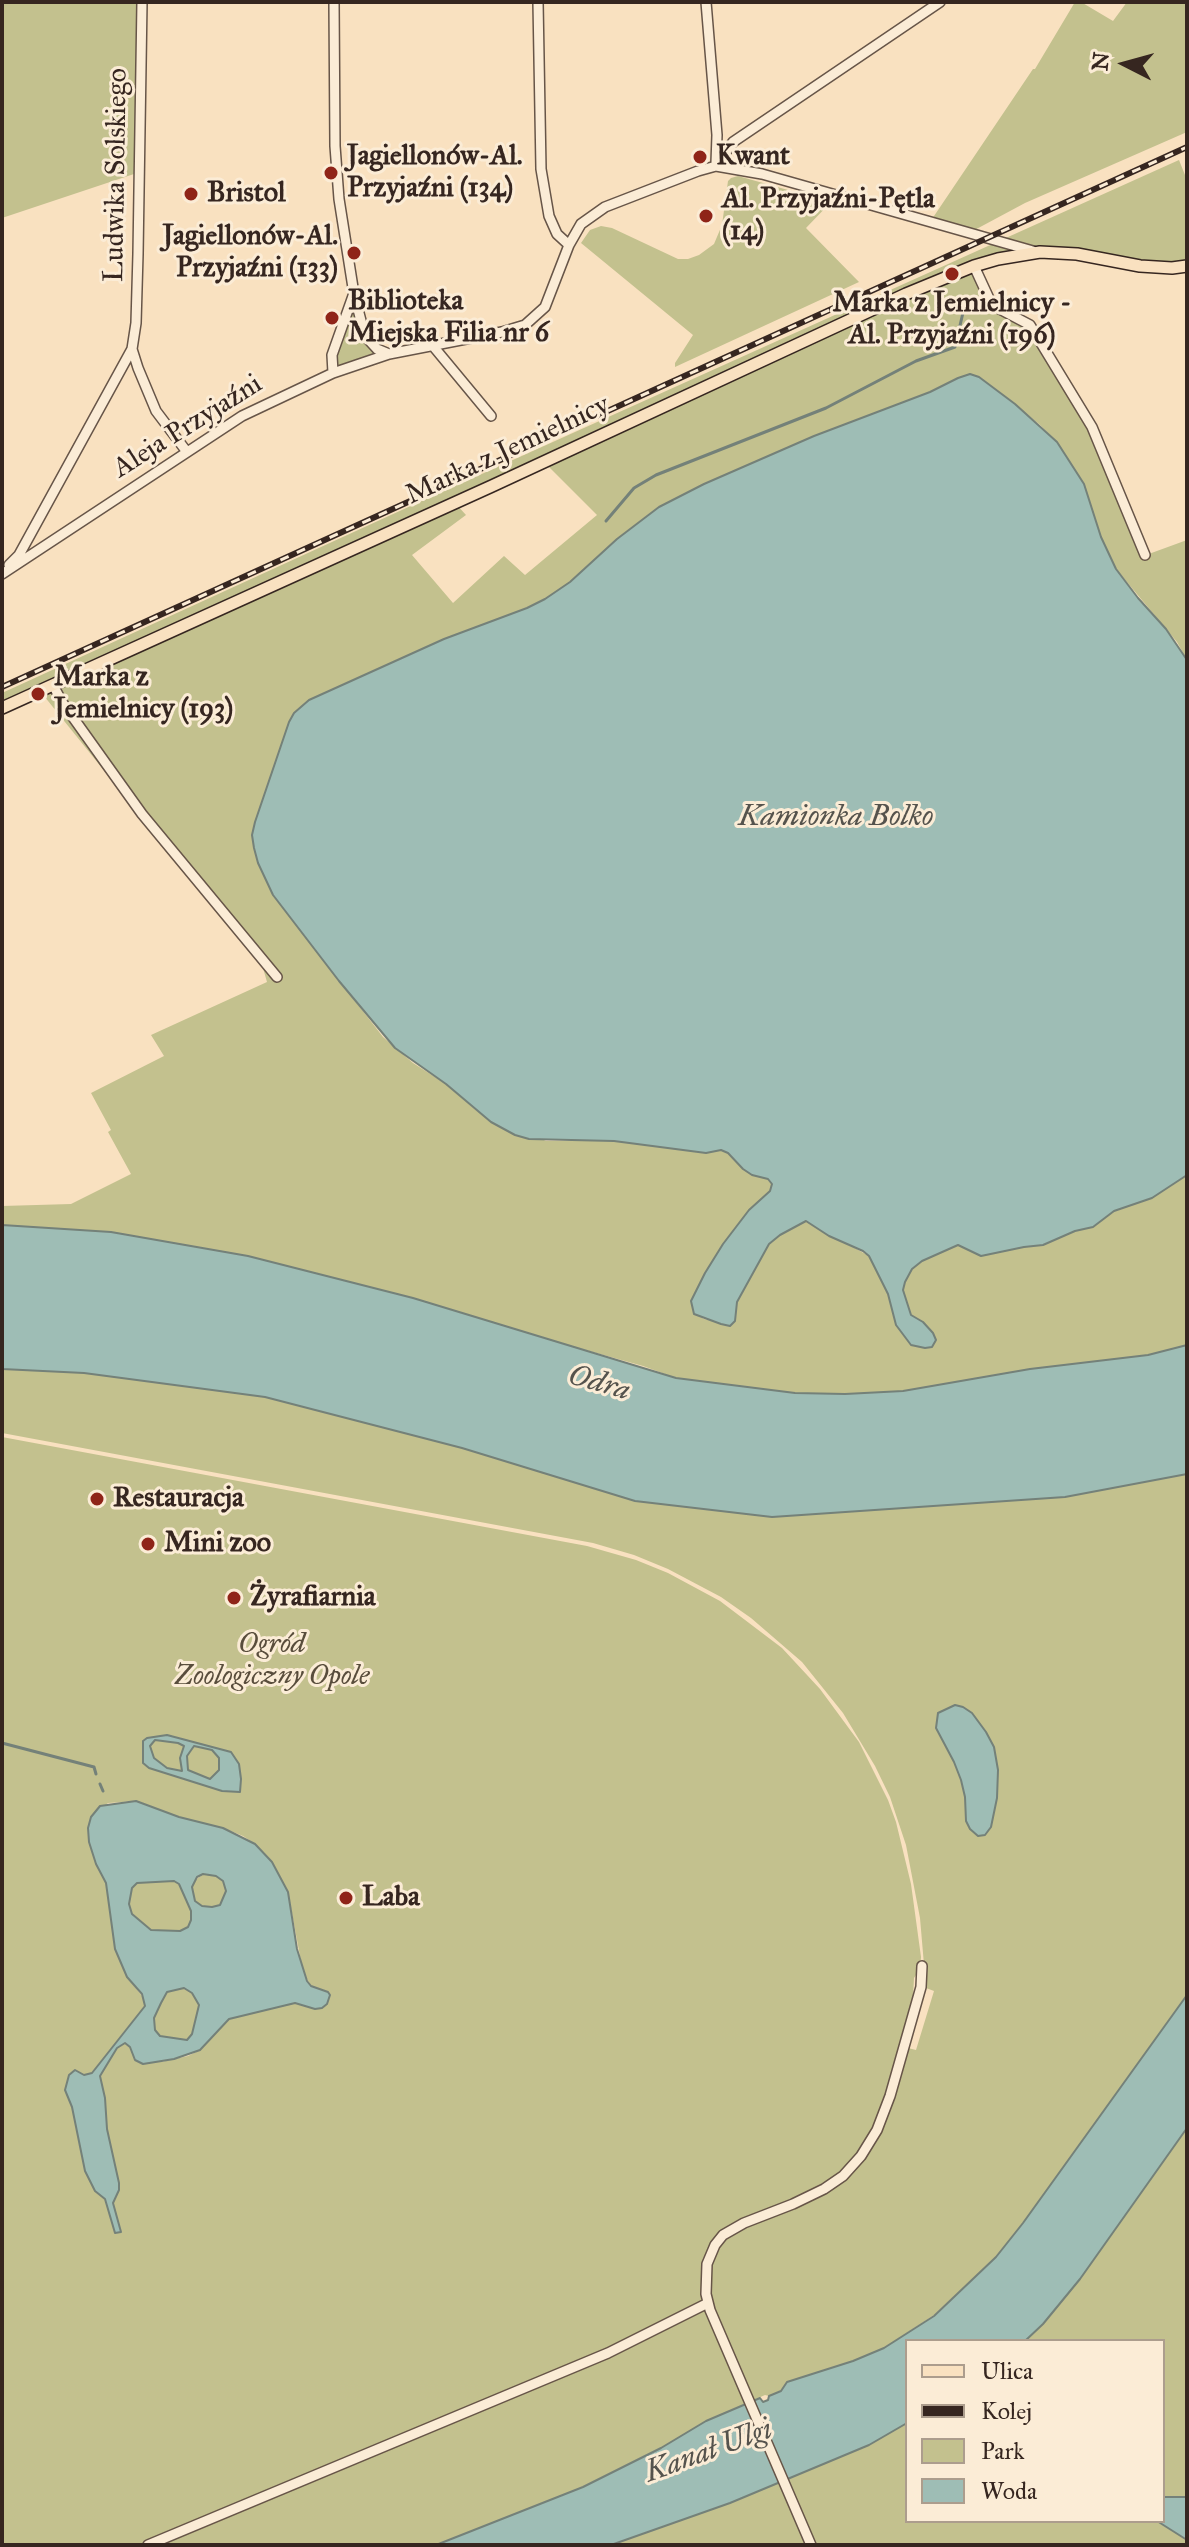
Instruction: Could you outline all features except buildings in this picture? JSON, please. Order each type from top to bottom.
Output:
[{"type":"main road","name":"Marka z Jemielnicy","points":[[2,708],[877,307],[974,266],[1040,252]]},
{"type":"main road","name":"Aleja Przyjaźni","points":[[1040,252],[1077,254],[1140,266],[1187,266]]},
{"type":"street","name":"Ludwika Solskiego","points":[[2,574],[19,555],[132,349],[136,323],[142,2]]},
{"type":"street","points":[[334,2],[335,146],[339,199],[354,294],[365,336],[377,349],[389,354]]},
{"type":"street","points":[[538,2],[541,169],[549,216],[557,234],[569,245]]},
{"type":"street","points":[[706,2],[717,135],[716,166]]},
{"type":"street","points":[[716,166],[733,142],[940,2]]},
{"type":"street","name":"Aleja Przyjaźni","points":[[2,574],[242,416],[333,373],[389,354],[518,328],[530,322],[548,300],[569,245],[581,224],[605,207],[716,166],[762,174],[1040,252]]},
{"type":"street","points":[[974,266],[992,305],[1030,325],[1085,415],[1145,555]]},
{"type":"street","points":[[333,373],[332,355],[354,294]]},
{"type":"street","points":[[433,346],[491,416]]},
{"type":"street","name":"Ludwika Solskiego","points":[[132,349],[156,411],[187,452]]},
{"type":"street","points":[[53,685],[142,814],[277,977]]},
{"type":"street","points":[[811,2545],[709,2307],[705,2281],[707,2264],[723,2235],[824,2189],[852,2167],[869,2144],[890,2096],[919,1994],[922,1966]]},
{"type":"street","points":[[148,2545],[608,2353],[709,2307]]},
{"type":"green space","points":[[2,2],[142,2],[140,172],[2,218]]},
{"type":"green space","points":[[1075,2],[1081,2],[1113,21],[1127,2],[1187,2],[1187,132],[1025,203],[969,233],[930,222],[1035,69]]},
{"type":"green space","points":[[1179,160],[1187,180],[1187,266],[1064,253],[974,266],[992,305],[1030,325],[1070,390],[1146,555],[1187,540],[1187,660],[1177,642],[1116,569],[1101,537],[1084,484],[1057,442],[979,377],[970,374],[704,484],[659,507],[617,539],[570,582],[545,599],[444,639],[309,700],[294,713],[273,895],[383,1037],[477,1111],[546,1141],[614,1141],[706,1153],[721,1150],[752,1175],[768,1179],[772,1184],[771,1191],[749,1210],[692,1309],[704,1319],[731,1325],[735,1321],[737,1302],[744,1287],[769,1244],[806,1221],[869,1256],[888,1294],[896,1325],[911,1345],[932,1347],[923,1322],[911,1315],[903,1290],[912,1269],[922,1261],[958,1245],[981,1256],[1044,1245],[1075,1231],[1093,1227],[1114,1211],[1152,1198],[1187,1175],[1187,1345],[1148,1355],[1030,1369],[903,1391],[795,1393],[676,1378],[643,1366],[248,1256],[111,1232],[2,1225],[2,1206],[71,1204],[131,1174],[91,1093],[164,1056],[151,1035],[267,982],[263,968],[40,691],[2,708],[2,693]],"holes":[[[543,461],[597,515],[525,575],[504,556],[453,603],[412,555],[466,515],[456,504]]]},
{"type":"green space","points":[[738,176],[831,202],[806,228],[859,282],[675,367],[693,335],[581,243],[590,230],[601,226],[612,228],[678,259],[699,255],[714,244],[722,225],[728,181]]},
{"type":"green space","points":[[354,294],[365,336],[382,351],[333,373],[332,355]]},
{"type":"green space","name":"Ogród Zoologiczny Opole","points":[[2,1369],[84,1373],[265,1397],[462,1448],[635,1501],[772,1517],[1065,1497],[1187,1474],[1187,1995],[996,2257],[934,2315],[884,2348],[787,2382],[781,2391],[706,2421],[661,2448],[583,2487],[436,2545],[2,2545],[2,1437],[587,1546],[668,1573],[720,1601],[782,1648],[820,1689],[859,1742],[888,1800],[911,1884],[921,1957],[920,1969],[914,1978],[912,2019],[904,2047],[916,2050],[934,1991],[926,1988],[920,1918],[906,1845],[890,1797],[875,1766],[843,1713],[802,1662],[721,1597],[668,1569],[593,1543],[2,1433]],"holes":[[[136,1801],[243,1836],[272,1862],[288,1892],[303,1972],[311,1986],[328,1992],[327,2004],[295,2003],[229,2019],[200,2050],[161,2062],[125,2043],[120,2037],[146,2001],[127,1977],[115,1949],[106,1883],[96,1864],[88,1828],[91,1817],[108,1803]],[[98,2068],[117,2196],[112,2203],[121,2232],[115,2233],[105,2199],[95,2191],[85,2171],[72,2107],[65,2090]]]},
{"type":"green space","points":[[209,1874],[221,1879],[226,1891],[221,1903],[209,1908],[197,1903],[192,1891],[197,1879]]},
{"type":"green space","points":[[174,1881],[186,1896],[191,1911],[188,1927],[180,1931],[151,1930],[132,1915],[129,1904],[132,1888],[137,1883]]},
{"type":"green space","points":[[184,1988],[192,1993],[199,2005],[192,2034],[188,2040],[160,2036],[155,2030],[154,2018],[166,1992]]},
{"type":"green space","points":[[1187,2128],[1187,2497],[1165,2498],[1165,2339],[1027,2339],[1080,2279]]},
{"type":"green space","points":[[905,2424],[905,2523],[1160,2523],[1187,2540],[1187,2545],[611,2545],[730,2503],[869,2445]]},
{"type":"water","name":"Kamionka Bolko","points":[[970,374],[979,377],[1015,404],[1057,442],[1084,484],[1101,537],[1116,569],[1166,629],[1187,660],[1187,1175],[1152,1198],[1114,1211],[1093,1227],[1043,1245],[981,1256],[958,1245],[922,1261],[912,1269],[903,1290],[911,1315],[933,1333],[936,1340],[932,1347],[911,1345],[896,1325],[888,1294],[869,1256],[806,1221],[769,1244],[737,1302],[735,1321],[730,1326],[721,1324],[694,1314],[691,1301],[723,1244],[749,1210],[770,1191],[772,1184],[768,1179],[752,1175],[721,1150],[706,1153],[614,1141],[529,1139],[491,1122],[446,1084],[395,1048],[339,981],[273,895],[254,848],[252,835],[255,822],[289,722],[309,700],[444,639],[545,599],[570,582],[617,539],[659,507],[704,484]]},
{"type":"water","name":"Odra","points":[[2,1225],[111,1232],[248,1256],[413,1298],[676,1378],[795,1393],[903,1391],[1030,1369],[1148,1355],[1187,1345],[1187,1474],[1065,1497],[772,1517],[635,1501],[462,1448],[265,1397],[84,1373],[2,1369]]},
{"type":"water","points":[[955,1705],[972,1713],[994,1747],[998,1770],[997,1798],[991,1827],[985,1835],[978,1836],[966,1821],[961,1780],[936,1728],[938,1713]]},
{"type":"water","points":[[167,1735],[231,1752],[239,1764],[240,1792],[222,1791],[149,1768],[143,1763],[143,1741]],"holes":[[[155,1740],[184,1746],[180,1758],[182,1771],[167,1768],[154,1758],[150,1746]],[[194,1746],[212,1750],[219,1758],[219,1770],[210,1779],[188,1770],[187,1756]]]},
{"type":"water","points":[[136,1801],[179,1817],[223,1828],[255,1844],[272,1862],[288,1892],[297,1949],[307,1981],[330,1995],[322,2008],[295,2003],[229,2019],[200,2050],[174,2059],[143,2064],[135,2060],[125,2043],[117,2048],[100,2076],[119,2183],[113,2203],[121,2232],[115,2233],[105,2199],[95,2191],[85,2171],[72,2107],[65,2090],[69,2075],[75,2070],[84,2075],[92,2073],[145,2006],[142,1994],[127,1977],[115,1949],[106,1883],[89,1842],[91,1817],[100,1806]],"holes":[[[203,1874],[216,1876],[223,1881],[226,1891],[220,1905],[202,1906],[195,1901],[192,1887],[197,1877]],[[174,1881],[179,1884],[191,1911],[188,1927],[180,1931],[151,1930],[132,1914],[129,1904],[132,1888],[137,1883]],[[184,1988],[192,1993],[199,2005],[192,2034],[187,2040],[160,2036],[155,2030],[154,2018],[167,1992]]]},
{"type":"water","name":"Kanał Ulgi","points":[[1187,1995],[1187,2128],[1080,2279],[1027,2339],[905,2339],[905,2424],[869,2445],[730,2503],[611,2545],[436,2545],[583,2487],[661,2448],[706,2421],[760,2398],[763,2402],[768,2400],[769,2396],[781,2391],[787,2382],[884,2348],[934,2316],[996,2257]]},
{"type":"water","points":[[1165,2497],[1187,2497],[1187,2540],[1160,2523],[1165,2523]]},
{"type":"waterway","points":[[606,521],[634,488],[656,475],[826,408],[916,361],[955,347],[965,304]]},
{"type":"waterway","points":[[2,1743],[94,1767],[96,1774]]},
{"type":"waterway","points":[[100,1784],[103,1791]]},
{"type":"railway","points":[[2,687],[1187,147]]},
{"type":"place","name":"Kwant","points":[[700,157]]},
{"type":"place","name":"Jagiellonów-Al. Przyjaźni (134)","points":[[331,173]]},
{"type":"place","name":"Bristol","points":[[191,194]]},
{"type":"place","name":"Al. Przyjaźni-Pętla (14)","points":[[706,216]]},
{"type":"place","name":"Jagiellonów-Al. Przyjaźni (133)","points":[[354,253]]},
{"type":"place","name":"Marka z Jemielnicy - Al. Przyjaźni (196)","points":[[952,274]]},
{"type":"place","name":"Biblioteka Miejska Filia nr 6","points":[[332,318]]},
{"type":"place","name":"Marka z Jemielnicy (193)","points":[[38,694]]},
{"type":"place","name":"Restauracja","points":[[97,1499]]},
{"type":"place","name":"Mini zoo","points":[[148,1544]]},
{"type":"place","name":"Żyrafiarnia","points":[[234,1598]]},
{"type":"place","name":"Laba","points":[[346,1898]]}]
